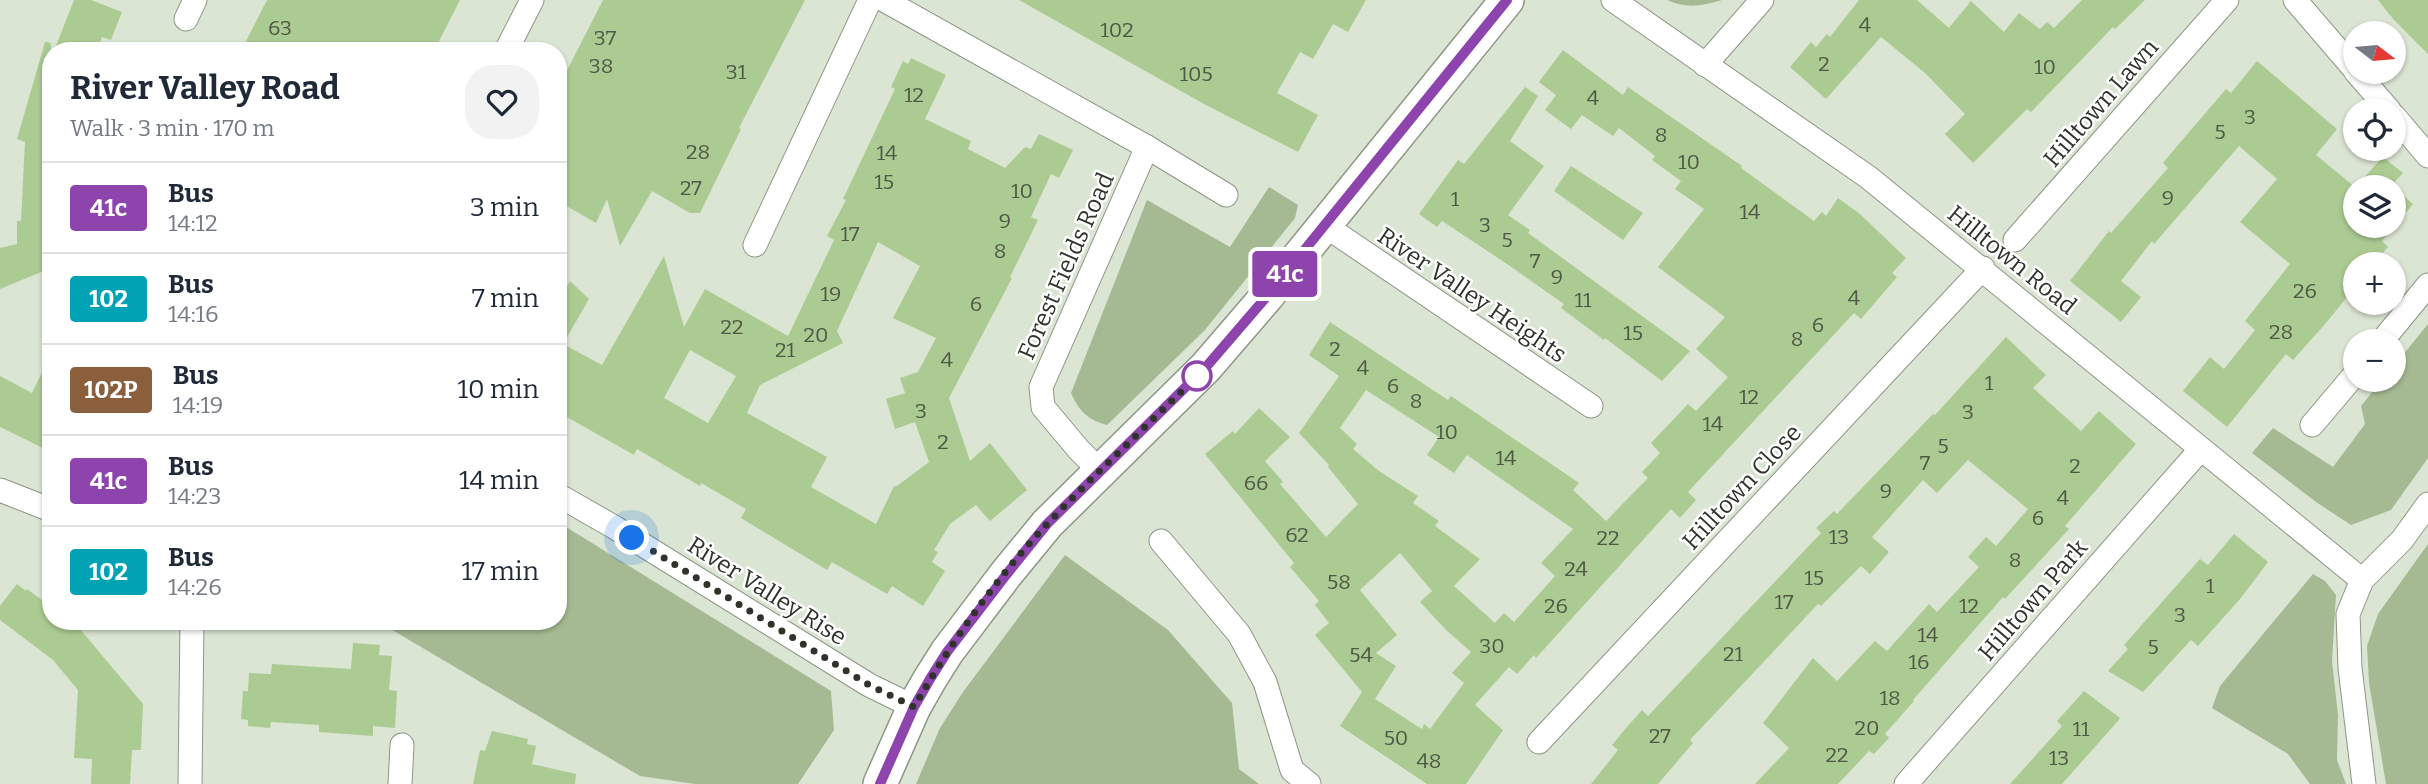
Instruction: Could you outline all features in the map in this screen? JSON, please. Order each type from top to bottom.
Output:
[{"type":"street","points":[[511,42],[532,0]]},
{"type":"street","points":[[755,245],[870,0]]},
{"type":"street","points":[[884,0],[1147,147],[1226,195]]},
{"type":"street","points":[[880,784],[914,707],[947,652],[999,583],[1047,524],[1206,367],[1507,0]]},
{"type":"street","name":"Hilltown Road","points":[[1613,0],[1868,177],[1983,268],[2200,450],[2362,580]]},
{"type":"street","points":[[1705,65],[1762,0]]},
{"type":"street","name":"Hilltown Lawn","points":[[2015,240],[2227,0]]},
{"type":"street","points":[[2295,0],[2343,56]]},
{"type":"street","points":[[2367,84],[2379,98]]},
{"type":"street","points":[[2406,130],[2428,156]]},
{"type":"street","name":"Forest Fields Road","points":[[1100,471],[1043,407],[1041,387],[1147,147]]},
{"type":"street","name":"River Valley Heights","points":[[1324,225],[1591,407]]},
{"type":"street","name":"Hilltown Close","points":[[1539,742],[1983,268]]},
{"type":"street","points":[[2392,329],[2428,285]]},
{"type":"street","points":[[2312,425],[2343,388]]},
{"type":"street","name":"Hilltown Park","points":[[1906,784],[2200,450]]},
{"type":"street","points":[[0,490],[42,506]]},
{"type":"street","name":"River Valley Rise","points":[[567,500],[869,685],[914,707]]},
{"type":"street","points":[[2364,784],[2350,668],[2348,614],[2362,580],[2402,540],[2428,504]]},
{"type":"street","points":[[1161,541],[1239,634],[1265,682],[1292,770],[1309,784]]},
{"type":"street","points":[[190,784],[192,630]]},
{"type":"street","points":[[400,784],[402,745]]},
{"type":"green space","points":[[1667,0],[1722,0],[1694,6]]},
{"type":"green space","points":[[1269,187],[1298,205],[1295,218],[1205,330],[1107,425],[1085,414],[1071,393],[1147,200],[1230,247]]},
{"type":"green space","points":[[2428,324],[2428,458],[2391,510],[2351,525],[2252,453],[2273,428],[2333,467],[2365,424],[2361,406],[2372,392],[2406,392],[2406,351]]},
{"type":"green space","points":[[567,528],[831,691],[834,730],[798,784],[695,784],[640,776],[392,630],[567,630]]},
{"type":"green space","points":[[2428,544],[2428,784],[2386,784],[2369,683],[2367,646],[2378,614]]},
{"type":"green space","points":[[1065,555],[1168,630],[1232,703],[1239,769],[1259,784],[916,784],[940,728],[963,692]]},
{"type":"green space","points":[[2313,574],[2325,581],[2336,595],[2332,661],[2338,715],[2337,760],[2346,784],[2310,784],[2288,754],[2212,708],[2220,686]]},
{"type":"building","points":[[74,0],[91,0],[122,12],[111,40],[102,37],[100,42],[58,42]]},
{"type":"building","points":[[267,0],[460,0],[439,42],[246,42]]},
{"type":"building","points":[[603,0],[805,0],[739,128],[741,129],[700,213],[690,213],[652,191],[620,246],[607,199],[596,223],[567,206],[567,70]]},
{"type":"building","points":[[1019,0],[1366,0],[1348,32],[1333,24],[1313,59],[1300,52],[1277,93],[1318,115],[1298,152],[1204,104]]},
{"type":"building","points":[[1859,0],[1917,0],[1949,28],[1971,1],[2004,32],[2019,13],[2040,29],[2047,22],[2054,28],[2082,0],[2145,0],[2115,29],[2113,27],[2031,112],[2027,109],[1973,163],[1945,134],[1965,114],[1925,73],[1881,37],[1826,99],[1790,67],[1811,42],[1816,47],[1827,34],[1830,37]]},
{"type":"building","points":[[2378,0],[2428,0],[2428,54],[2406,32],[2406,21],[2394,20]]},
{"type":"building","points":[[1563,50],[1623,95],[1628,87],[1742,166],[1741,168],[1814,221],[1822,212],[1826,216],[1838,198],[1860,214],[1906,258],[1892,273],[1897,277],[1861,319],[1854,313],[1688,492],[1696,500],[1680,518],[1671,509],[1536,658],[1534,655],[1517,674],[1509,667],[1475,705],[1503,730],[1466,784],[1427,784],[1340,726],[1362,692],[1315,635],[1329,623],[1315,605],[1319,601],[1290,567],[1294,563],[1205,454],[1233,431],[1235,434],[1259,408],[1290,437],[1265,461],[1283,482],[1280,484],[1326,537],[1358,504],[1329,465],[1299,433],[1339,376],[1309,355],[1330,322],[1448,400],[1451,396],[1579,483],[1573,490],[1606,521],[1648,478],[1642,472],[1660,453],[1651,443],[1688,404],[1696,411],[1728,377],[1696,349],[1725,317],[1658,267],[1704,209],[1675,189],[1681,181],[1652,160],[1655,156],[1619,128],[1613,136],[1582,115],[1571,129],[1545,110],[1556,95],[1539,82]],"holes":[[[1366,390],[1439,437],[1427,455],[1454,473],[1467,455],[1573,529],[1541,563],[1555,576],[1514,622],[1504,613],[1495,623],[1454,586],[1480,559],[1435,526],[1439,521],[1413,503],[1418,496],[1379,471],[1353,449],[1357,444],[1340,428]],[[1400,553],[1432,591],[1420,602],[1471,652],[1452,673],[1464,683],[1430,729],[1424,724],[1422,729],[1375,699],[1396,666],[1376,653],[1397,635],[1360,590]]]},
{"type":"building","points":[[42,52],[42,272],[0,289],[0,248],[17,244],[17,221],[21,221],[25,142],[17,139]]},
{"type":"building","points":[[911,58],[946,75],[925,119],[971,141],[968,149],[1005,168],[1025,147],[1031,149],[1039,134],[1073,150],[1059,178],[1051,174],[1031,217],[1038,220],[1010,277],[1012,278],[949,398],[970,461],[990,443],[1027,490],[990,521],[976,505],[950,524],[934,550],[938,552],[932,562],[945,571],[923,606],[892,586],[887,594],[832,562],[827,570],[741,518],[746,509],[637,449],[634,455],[567,417],[567,346],[602,365],[664,256],[684,327],[705,289],[788,336],[834,240],[827,236],[846,200],[843,199],[895,89],[891,87],[903,61],[908,64]],"holes":[[[878,242],[920,266],[893,318],[936,338],[918,372],[900,378],[905,393],[886,399],[895,429],[915,422],[929,462],[894,486],[876,524],[811,487],[827,457],[747,413],[760,385],[843,343],[837,331]],[[690,350],[736,376],[708,423],[664,398]]]},
{"type":"building","points":[[2257,61],[2337,129],[2316,155],[2343,177],[2343,238],[2385,238],[2382,241],[2388,247],[2384,252],[2343,252],[2343,302],[2293,360],[2286,354],[2227,427],[2183,391],[2210,357],[2224,369],[2255,330],[2245,321],[2290,264],[2240,222],[2277,179],[2239,146],[2154,244],[2152,241],[2121,281],[2141,297],[2121,322],[2070,281],[2109,231],[2111,233],[2168,168],[2163,163],[2178,145],[2226,89],[2231,93]]},
{"type":"building","points":[[1525,87],[1538,96],[1510,141],[1544,166],[1508,215],[1530,230],[1528,233],[1690,351],[1662,381],[1561,308],[1564,304],[1507,264],[1442,221],[1437,227],[1419,214],[1458,160],[1464,164]]},
{"type":"building","points":[[2379,161],[2388,161],[2403,173],[2366,175]]},
{"type":"building","points":[[1571,166],[1643,213],[1623,240],[1554,191]]},
{"type":"building","points":[[2406,198],[2413,204],[2406,212]]},
{"type":"building","points":[[570,281],[589,299],[567,337],[567,286]]},
{"type":"building","points":[[2006,337],[2046,375],[2033,388],[2081,431],[2099,411],[2136,444],[2065,526],[2069,529],[2005,599],[2003,597],[1913,700],[1885,734],[1889,738],[1874,754],[1869,751],[1838,784],[1755,784],[1789,748],[1763,723],[1813,658],[1837,681],[1875,641],[1887,651],[1929,604],[1937,612],[1979,567],[1968,557],[1986,537],[1996,546],[2028,509],[1968,460],[1937,493],[1923,480],[1872,537],[1889,552],[1870,574],[1861,566],[1821,606],[1818,604],[1690,740],[1693,743],[1658,784],[1591,784],[1618,750],[1612,745],[1642,710],[1648,716],[1821,533],[1816,528],[1834,511],[1837,514],[1933,414],[1935,415]]},
{"type":"building","points":[[42,372],[42,448],[0,427],[0,376],[32,393]]},
{"type":"building","points":[[2234,534],[2268,562],[2240,599],[2198,646],[2191,640],[2143,692],[2108,671],[2128,649],[2124,645],[2200,559],[2208,565]]},
{"type":"building","points":[[17,584],[26,591],[27,589],[42,600],[42,630],[81,630],[143,704],[141,750],[132,750],[130,784],[91,784],[92,759],[74,758],[78,690],[53,660],[0,620],[0,606]]},
{"type":"building","points":[[353,643],[380,645],[379,655],[392,656],[389,690],[397,691],[395,728],[373,726],[373,736],[319,732],[319,725],[271,722],[270,728],[248,726],[248,720],[241,719],[243,691],[248,691],[249,673],[271,674],[272,664],[351,669]]},
{"type":"building","points":[[2084,691],[2120,718],[2118,721],[2062,784],[2010,784],[2062,726],[2057,721]]},
{"type":"building","points":[[492,731],[528,739],[527,744],[536,746],[532,764],[576,774],[575,784],[473,784],[480,750],[485,751]]},
{"type":"bus line","name":"41c","points":[[880,784],[914,707],[947,652],[978,610],[1047,524],[1206,367],[1268,295],[1507,0]]},
{"type":"route","points":[[632,538],[869,685],[914,707],[947,652],[1047,524],[1197,376]]}]
